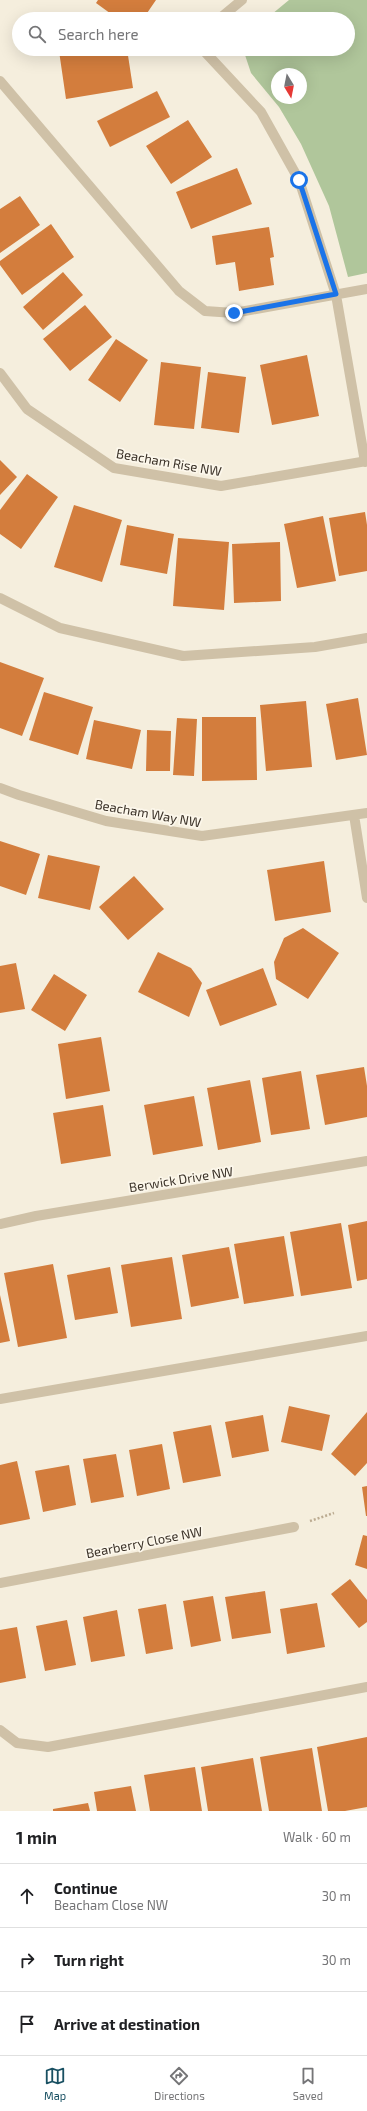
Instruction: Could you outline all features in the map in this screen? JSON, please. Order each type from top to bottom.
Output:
[{"type":"street","points":[[227,12],[242,0]]},
{"type":"street","points":[[209,56],[261,112],[299,180],[336,294],[366,462]]},
{"type":"street","points":[[0,81],[179,291],[205,311],[234,313],[367,289]]},
{"type":"street","name":"Beacham Rise NW","points":[[0,373],[27,409],[114,468],[221,486],[366,462]]},
{"type":"street","points":[[0,598],[60,628],[183,656],[315,647],[367,638]]},
{"type":"street","name":"Beacham Way NW","points":[[0,788],[19,795],[106,820],[202,836],[367,813]]},
{"type":"street","points":[[354,815],[367,898]]},
{"type":"street","name":"Berwick Drive NW","points":[[0,1224],[44,1215],[367,1161]]},
{"type":"street","points":[[0,1399],[367,1336]]},
{"type":"street","name":"Bearberry Close NW","points":[[0,1583],[294,1527]]},
{"type":"street","points":[[0,1730],[17,1744],[48,1747],[367,1687]]},
{"type":"path","points":[[294,1527],[334,1513]]},
{"type":"green space","points":[[289,0],[367,0],[367,273],[348,277],[329,206],[301,144],[277,104],[307,104],[307,68],[271,68],[271,97],[251,73],[245,56],[355,56],[355,12],[274,12]]},
{"type":"building","points":[[98,0],[156,0],[148,12],[108,12],[96,3]]},
{"type":"building","points":[[60,56],[128,56],[133,88],[66,99]]},
{"type":"building","points":[[157,91],[170,117],[110,147],[97,121]]},
{"type":"building","points":[[188,120],[212,157],[171,184],[146,146]]},
{"type":"building","points":[[237,168],[252,204],[191,229],[176,192]]},
{"type":"building","points":[[20,196],[40,225],[0,253],[0,209]]},
{"type":"building","points":[[51,224],[74,257],[22,295],[0,265],[0,261]]},
{"type":"building","points":[[269,227],[274,257],[270,258],[274,285],[239,291],[235,262],[216,265],[212,236]]},
{"type":"building","points":[[63,272],[83,295],[43,330],[23,307]]},
{"type":"building","points":[[85,305],[112,337],[70,371],[43,339]]},
{"type":"building","points":[[116,339],[148,360],[120,402],[88,380]]},
{"type":"building","points":[[307,355],[319,416],[272,425],[260,365]]},
{"type":"building","points":[[161,362],[201,367],[194,429],[154,425]]},
{"type":"building","points":[[208,372],[246,377],[239,433],[201,428]]},
{"type":"building","points":[[0,460],[17,477],[0,495]]},
{"type":"building","points":[[27,474],[58,497],[21,549],[0,534],[0,510]]},
{"type":"building","points":[[74,505],[122,520],[102,582],[54,567]]},
{"type":"building","points":[[365,512],[367,525],[367,571],[339,576],[329,518]]},
{"type":"building","points":[[323,516],[336,581],[297,588],[284,524]]},
{"type":"building","points":[[127,525],[174,534],[167,574],[120,565]]},
{"type":"building","points":[[178,538],[229,542],[224,610],[173,606]]},
{"type":"building","points":[[280,542],[281,601],[234,603],[232,544]]},
{"type":"building","points":[[0,662],[44,678],[22,736],[0,728]]},
{"type":"building","points":[[44,692],[93,707],[78,755],[29,740]]},
{"type":"building","points":[[358,698],[367,755],[336,760],[326,704]]},
{"type":"building","points":[[306,701],[312,767],[266,771],[260,705]]},
{"type":"building","points":[[202,717],[256,717],[257,780],[202,781]]},
{"type":"building","points":[[177,718],[197,719],[194,776],[173,775]]},
{"type":"building","points":[[94,720],[141,730],[132,769],[86,759]]},
{"type":"building","points":[[147,730],[171,731],[170,771],[146,771]]},
{"type":"building","points":[[0,841],[40,854],[26,895],[0,886]]},
{"type":"building","points":[[48,855],[100,866],[90,910],[38,898]]},
{"type":"building","points":[[324,861],[331,912],[275,921],[267,870]]},
{"type":"building","points":[[134,876],[164,909],[128,940],[99,907]]},
{"type":"building","points":[[303,928],[339,953],[308,999],[276,979],[274,962],[284,938]]},
{"type":"building","points":[[158,952],[191,968],[202,983],[189,1017],[138,992]]},
{"type":"building","points":[[16,963],[25,1009],[0,1013],[0,966]]},
{"type":"building","points":[[263,968],[277,1005],[220,1026],[206,990]]},
{"type":"building","points":[[54,974],[87,995],[65,1031],[31,1010]]},
{"type":"building","points":[[101,1037],[110,1091],[66,1099],[58,1044]]},
{"type":"building","points":[[364,1067],[367,1086],[367,1117],[325,1125],[316,1075]]},
{"type":"building","points":[[301,1071],[310,1129],[271,1135],[262,1078]]},
{"type":"building","points":[[250,1080],[261,1142],[218,1150],[207,1088]]},
{"type":"building","points":[[194,1096],[203,1146],[153,1155],[144,1105]]},
{"type":"building","points":[[103,1105],[111,1156],[61,1164],[53,1113]]},
{"type":"building","points":[[367,1221],[367,1279],[357,1281],[348,1225]]},
{"type":"building","points":[[341,1223],[352,1288],[301,1296],[290,1232]]},
{"type":"building","points":[[284,1236],[294,1296],[244,1304],[234,1244]]},
{"type":"building","points":[[229,1247],[239,1298],[191,1307],[182,1255]]},
{"type":"building","points":[[172,1257],[182,1319],[131,1327],[121,1265]]},
{"type":"building","points":[[53,1264],[67,1338],[18,1347],[4,1273]]},
{"type":"building","points":[[110,1267],[118,1313],[75,1320],[67,1275]]},
{"type":"building","points":[[0,1295],[10,1341],[0,1343]]},
{"type":"building","points":[[289,1406],[330,1415],[322,1451],[281,1442]]},
{"type":"building","points":[[367,1412],[367,1463],[355,1476],[331,1454]]},
{"type":"building","points":[[263,1415],[269,1451],[232,1458],[225,1422]]},
{"type":"building","points":[[211,1425],[221,1476],[183,1483],[173,1432]]},
{"type":"building","points":[[162,1444],[170,1489],[137,1496],[129,1450]]},
{"type":"building","points":[[116,1454],[124,1497],[91,1503],[83,1459]]},
{"type":"building","points":[[17,1461],[30,1519],[0,1525],[0,1465]]},
{"type":"building","points":[[69,1465],[76,1505],[43,1512],[35,1471]]},
{"type":"building","points":[[367,1486],[367,1516],[366,1516],[362,1487]]},
{"type":"building","points":[[363,1535],[367,1536],[367,1569],[355,1565]]},
{"type":"building","points":[[350,1579],[367,1600],[367,1622],[359,1628],[331,1594]]},
{"type":"building","points":[[265,1591],[271,1633],[232,1639],[225,1597]]},
{"type":"building","points":[[213,1596],[221,1641],[191,1647],[183,1601]]},
{"type":"building","points":[[317,1603],[325,1647],[287,1654],[280,1609]]},
{"type":"building","points":[[166,1604],[173,1649],[146,1654],[138,1609]]},
{"type":"building","points":[[117,1610],[125,1656],[91,1662],[83,1617]]},
{"type":"building","points":[[67,1620],[76,1665],[45,1671],[36,1626]]},
{"type":"building","points":[[17,1627],[26,1678],[0,1683],[0,1630]]},
{"type":"building","points":[[367,1737],[367,1807],[345,1811],[328,1811],[317,1747]]},
{"type":"building","points":[[312,1748],[322,1811],[269,1811],[260,1757]]},
{"type":"building","points":[[253,1758],[262,1811],[208,1811],[201,1767]]},
{"type":"building","points":[[195,1767],[202,1811],[150,1811],[144,1775]]},
{"type":"building","points":[[131,1786],[136,1811],[97,1811],[94,1792]]},
{"type":"building","points":[[88,1803],[90,1811],[53,1811],[53,1809]]},
{"type":"route","points":[[234,313],[336,294],[299,180]]}]
